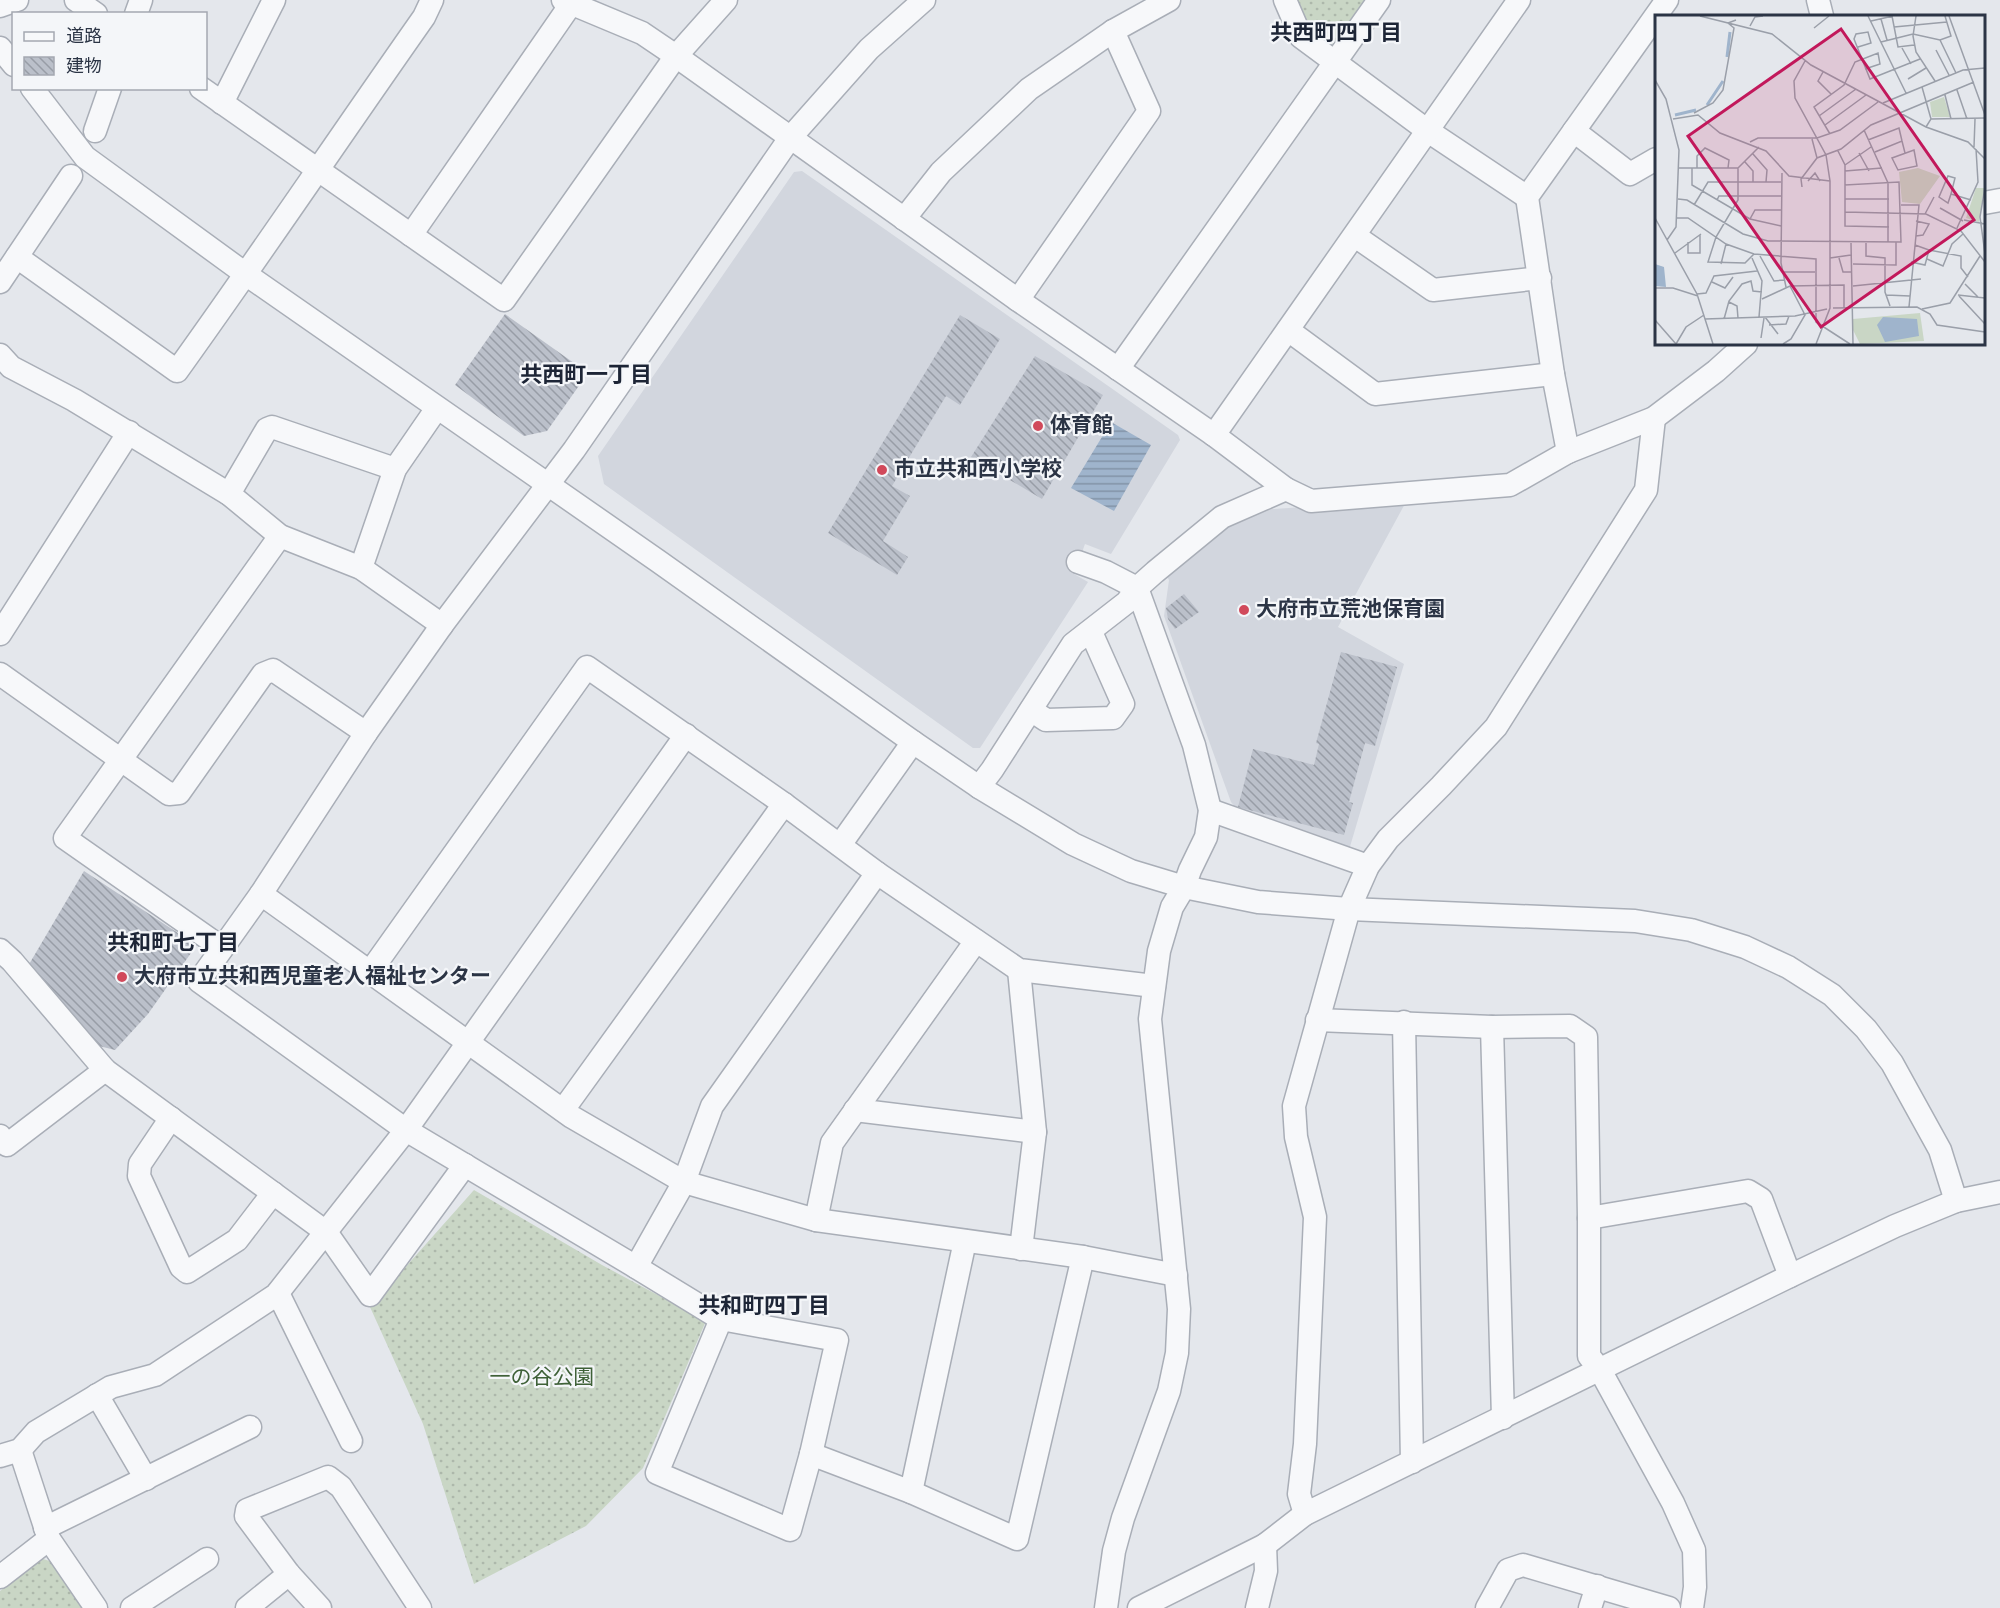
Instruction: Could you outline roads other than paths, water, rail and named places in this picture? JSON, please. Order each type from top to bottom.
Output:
[{"type":"street","points":[[0,6],[17,0]]},
{"type":"street","points":[[76,0],[93,12]]},
{"type":"street","points":[[222,104],[274,0]]},
{"type":"street","points":[[17,257],[177,371],[247,275],[316,170],[424,17],[432,0]]},
{"type":"street","points":[[204,90],[504,300],[676,56],[726,0]]},
{"type":"street","points":[[721,1319],[657,1473],[790,1530],[811,1454],[837,1340],[721,1319],[406,1130],[199,981],[261,894],[366,733],[442,625],[574,450],[790,138],[869,49],[924,0]]},
{"type":"street","points":[[904,219],[941,172],[1029,89],[1113,31],[1169,0]]},
{"type":"street","points":[[1285,0],[1301,37],[1428,130],[1527,197]]},
{"type":"street","points":[[1118,369],[1379,0]]},
{"type":"street","points":[[1214,435],[1519,0]]},
{"type":"street","points":[[1655,15],[1666,0]]},
{"type":"street","points":[[1818,0],[1822,15]]},
{"type":"street","points":[[411,235],[567,2],[642,33],[1018,300],[1214,435],[1286,489],[1311,501],[1510,485],[1568,452],[1654,418],[1716,371],[1745,345]]},
{"type":"street","points":[[1568,452],[1553,374],[1527,197],[1655,16]]},
{"type":"street","points":[[1018,300],[1149,111],[1113,31]]},
{"type":"street","points":[[0,48],[12,63]]},
{"type":"street","points":[[34,90],[85,157],[247,275],[667,567],[913,742],[979,787],[1073,844],[1131,872],[1184,887],[1258,902],[1349,909],[1635,921],[1691,930],[1745,947],[1788,967],[1832,995],[1866,1029],[1892,1063],[1940,1150],[1956,1201]]},
{"type":"street","points":[[95,131],[109,90]]},
{"type":"street","points":[[1574,131],[1630,174],[1655,160]]},
{"type":"street","points":[[0,282],[71,176]]},
{"type":"street","points":[[1985,203],[2000,200]]},
{"type":"street","points":[[1355,236],[1433,290],[1540,278]]},
{"type":"street","points":[[1288,330],[1375,394],[1553,374]]},
{"type":"street","points":[[0,356],[11,367],[129,432],[229,494],[280,536],[361,568],[442,625]]},
{"type":"street","points":[[361,568],[395,469],[437,408]]},
{"type":"street","points":[[1305,1514],[1299,1494],[1305,1444],[1315,1218],[1296,1137],[1294,1106],[1349,909],[1368,866],[1388,839],[1496,727],[1646,490],[1654,418]]},
{"type":"street","points":[[229,494],[267,429],[272,427],[395,469]]},
{"type":"street","points":[[0,634],[129,432]]},
{"type":"street","points":[[979,787],[1073,644],[1127,602],[1137,588],[1222,517],[1286,489]]},
{"type":"street","points":[[222,948],[65,838],[280,536]]},
{"type":"street","points":[[1078,562],[1106,572],[1137,588],[1194,745],[1210,810],[1206,837],[1172,908],[1159,951],[1150,1019],[1179,1310],[1177,1353],[1169,1391],[1123,1518],[1114,1551],[1106,1608]]},
{"type":"street","points":[[1031,710],[1046,720],[1113,718],[1123,704],[1091,632]]},
{"type":"street","points":[[370,972],[588,667],[784,804],[877,873],[1019,970],[1154,986]]},
{"type":"street","points":[[0,674],[169,794],[179,793],[263,674],[273,670],[366,733]]},
{"type":"street","points":[[96,1608],[47,1533],[10,1453],[36,1432],[111,1387],[155,1375],[278,1293],[406,1130],[686,735]]},
{"type":"street","points":[[840,845],[913,742]]},
{"type":"street","points":[[563,1110],[784,804]]},
{"type":"street","points":[[1210,810],[1368,866]]},
{"type":"street","points":[[636,1267],[684,1182],[712,1106],[877,873]]},
{"type":"street","points":[[261,894],[563,1110],[684,1182],[816,1220],[1083,1257],[1176,1275]]},
{"type":"street","points":[[816,1220],[832,1143],[976,941]]},
{"type":"street","points":[[4,961],[105,1070],[326,1232],[370,1295],[465,1164]]},
{"type":"street","points":[[1019,970],[1035,1132],[1021,1249]]},
{"type":"street","points":[[1317,1020],[1404,1022],[1492,1028],[1570,1026],[1586,1037],[1589,1356],[1600,1370],[1673,1503],[1694,1550],[1695,1587],[1692,1608]]},
{"type":"street","points":[[1404,1022],[1412,1462]]},
{"type":"street","points":[[1492,1028],[1503,1418]]},
{"type":"street","points":[[2,1144],[105,1070]]},
{"type":"street","points":[[855,1110],[1035,1132]]},
{"type":"street","points":[[171,1118],[140,1164],[139,1176],[181,1267],[188,1272],[237,1240],[273,1193]]},
{"type":"street","points":[[1589,1218],[1748,1191],[1761,1199],[1790,1276]]},
{"type":"street","points":[[1139,1608],[1265,1545],[1305,1514],[1790,1276],[1896,1226],[1956,1201],[2000,1192]]},
{"type":"street","points":[[911,1492],[964,1241]]},
{"type":"street","points":[[811,1454],[911,1492],[1017,1539],[1083,1257]]},
{"type":"street","points":[[278,1293],[351,1441]]},
{"type":"street","points":[[97,1395],[146,1479]]},
{"type":"street","points":[[0,1577],[47,1533],[146,1479],[250,1427]]},
{"type":"street","points":[[320,1608],[289,1574],[246,1516],[247,1510],[328,1477],[341,1487],[420,1608]]},
{"type":"street","points":[[1257,1608],[1266,1571],[1265,1545]]},
{"type":"street","points":[[132,1608],[207,1559]]},
{"type":"street","points":[[1487,1608],[1508,1570],[1523,1565],[1669,1608]]},
{"type":"street","points":[[247,1608],[289,1574]]},
{"type":"street","points":[[1590,1608],[1597,1586]]},
{"type":"water","points":[[1111,422],[1151,445],[1114,511],[1071,488]]},
{"type":"place","name":"体育館","points":[[1038,426]]},
{"type":"place","name":"市立共和西小学校","points":[[882,470]]},
{"type":"place","name":"大府市立荒池保育園","points":[[1244,610]]},
{"type":"place","name":"大府市立共和西児童老人福祉センター","points":[[122,977]]},
{"type":"district","name":"共西町四丁目","points":[[1336,34]]},
{"type":"district","name":"共西町一丁目","points":[[586,376]]},
{"type":"district","name":"共和町七丁目","points":[[173,944]]},
{"type":"district","name":"共和町四丁目","points":[[764,1307]]},
{"type":"park label","name":"一の谷公園","points":[[542,1378]]}]
